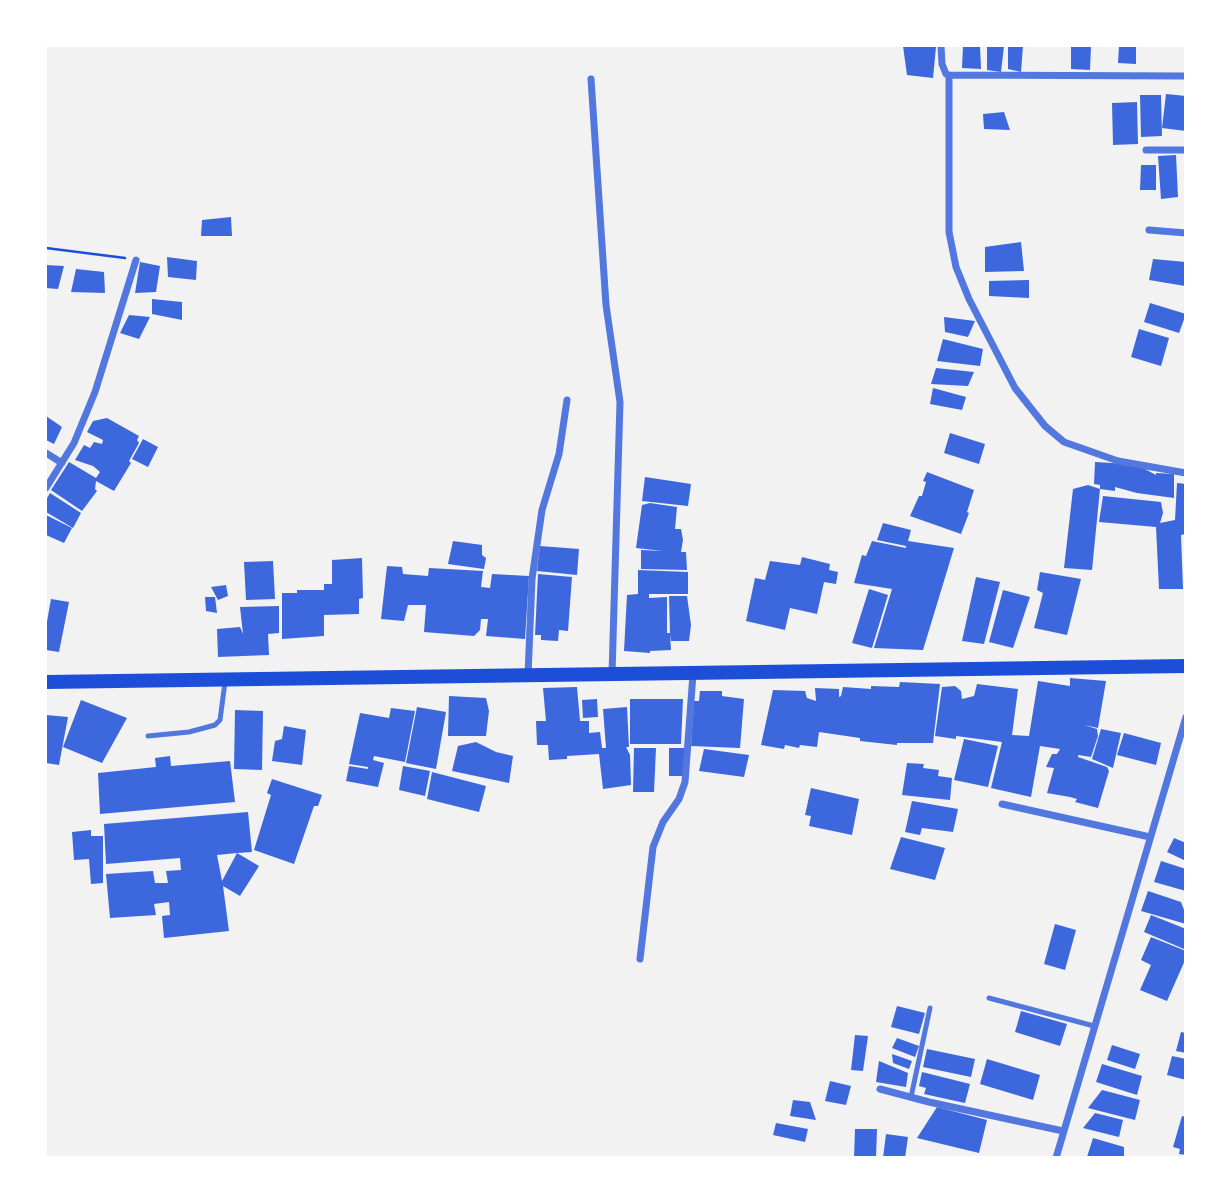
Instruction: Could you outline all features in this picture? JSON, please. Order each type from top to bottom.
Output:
[{"type":"main road","points":[[46,682],[1185,666]]},
{"type":"street","points":[[941,46],[942,64],[949,75],[1185,76]]},
{"type":"street","points":[[949,75],[950,232],[956,267],[969,299],[1015,388],[1045,426],[1064,442],[1118,461],[1185,473]]},
{"type":"street","points":[[591,79],[606,305],[620,402],[612,675]]},
{"type":"street","points":[[1146,150],[1185,150]]},
{"type":"street","points":[[1149,230],[1185,233]]},
{"type":"street","points":[[46,488],[74,443],[95,392],[136,260]]},
{"type":"street","points":[[528,675],[532,579],[542,510],[559,454],[567,400]]},
{"type":"street","points":[[46,453],[62,463]]},
{"type":"street","points":[[640,959],[653,847],[663,822],[680,799],[685,782],[694,674]]},
{"type":"street","points":[[1056,1157],[1185,718]]},
{"type":"street","points":[[1002,804],[1150,837]]},
{"type":"street","points":[[880,1089],[1063,1131]]},
{"type":"lane","points":[[148,736],[189,732],[215,724],[220,720],[225,679]]},
{"type":"lane","points":[[989,998],[1094,1026]]},
{"type":"lane","points":[[911,1097],[930,1008]]},
{"type":"path","points":[[46,248],[136,260]]},
{"type":"building","points":[[903,46],[936,47],[933,78],[907,75]]},
{"type":"building","points":[[963,46],[980,46],[981,69],[962,68]]},
{"type":"building","points":[[987,46],[1004,46],[1001,72],[987,70]]},
{"type":"building","points":[[1008,46],[1023,46],[1021,72],[1008,69]]},
{"type":"building","points":[[1071,46],[1091,46],[1090,70],[1071,69]]},
{"type":"building","points":[[1119,46],[1136,46],[1136,64],[1118,63]]},
{"type":"building","points":[[1166,94],[1186,96],[1186,131],[1162,128]]},
{"type":"building","points":[[1140,95],[1161,95],[1162,136],[1141,137]]},
{"type":"building","points":[[1137,102],[1138,144],[1113,145],[1112,103]]},
{"type":"building","points":[[1004,112],[1010,130],[984,129],[983,114]]},
{"type":"building","points":[[1176,155],[1178,197],[1161,199],[1158,156]]},
{"type":"building","points":[[1141,165],[1156,165],[1156,190],[1140,190]]},
{"type":"building","points":[[231,217],[232,236],[201,236],[202,220]]},
{"type":"building","points":[[1021,242],[1024,271],[985,272],[985,247]]},
{"type":"building","points":[[167,257],[197,261],[196,280],[168,277]]},
{"type":"building","points":[[1153,259],[1186,262],[1185,286],[1149,280]]},
{"type":"building","points":[[140,262],[160,266],[156,292],[135,293]]},
{"type":"building","points":[[46,265],[64,266],[58,289],[46,288]]},
{"type":"building","points":[[76,269],[104,272],[105,293],[71,292]]},
{"type":"building","points":[[1029,280],[1029,298],[989,296],[989,281]]},
{"type":"building","points":[[152,299],[182,302],[182,320],[152,314]]},
{"type":"building","points":[[1150,303],[1186,314],[1179,333],[1144,322]]},
{"type":"building","points":[[129,315],[150,317],[139,339],[120,333]]},
{"type":"building","points":[[944,317],[975,321],[968,337],[945,332]]},
{"type":"building","points":[[1139,329],[1169,338],[1161,366],[1131,357]]},
{"type":"building","points":[[943,339],[983,349],[980,366],[937,361]]},
{"type":"building","points":[[936,368],[974,372],[968,386],[931,384]]},
{"type":"building","points":[[933,388],[966,397],[962,410],[930,404]]},
{"type":"building","points":[[46,416],[62,427],[54,444],[46,440]]},
{"type":"building","points":[[107,418],[139,436],[139,443],[129,461],[131,463],[114,491],[96,481],[97,491],[82,511],[51,490],[69,462],[96,478],[100,472],[93,466],[75,460],[84,445],[90,448],[94,442],[102,444],[103,440],[87,432],[93,421]]},
{"type":"building","points":[[950,433],[985,444],[979,464],[944,453]]},
{"type":"building","points":[[143,439],[158,447],[148,467],[132,459]]},
{"type":"building","points":[[1095,462],[1128,464],[1156,475],[1174,474],[1174,498],[1115,487],[1115,491],[1100,489],[1100,485],[1094,484]]},
{"type":"building","points":[[927,472],[974,490],[961,534],[910,516],[919,496],[922,496]]},
{"type":"building","points":[[645,477],[691,484],[688,506],[642,501]]},
{"type":"building","points":[[1177,483],[1186,484],[1186,534],[1181,535],[1183,589],[1159,589],[1156,527],[1099,522],[1103,496],[1161,502],[1163,513],[1160,523],[1175,520]]},
{"type":"building","points":[[1088,485],[1100,489],[1092,570],[1064,568],[1073,489]]},
{"type":"building","points":[[50,493],[81,513],[73,528],[46,512],[46,500]]},
{"type":"building","points":[[650,503],[677,507],[675,529],[681,529],[681,552],[686,552],[687,570],[641,569],[641,550],[663,551],[636,548],[642,505]]},
{"type":"building","points":[[46,515],[72,528],[64,543],[46,535]]},
{"type":"building","points":[[883,523],[911,530],[908,541],[954,548],[923,650],[874,648],[892,589],[854,583],[862,555],[866,556],[872,541],[906,548],[877,540]]},
{"type":"building","points":[[453,541],[482,545],[482,555],[486,558],[484,569],[448,564]]},
{"type":"building","points":[[540,546],[579,549],[577,575],[537,571]]},
{"type":"building","points":[[802,557],[830,564],[829,570],[838,572],[836,584],[824,582],[817,614],[790,608],[785,630],[746,621],[755,578],[765,580],[770,561],[800,565]]},
{"type":"building","points":[[362,558],[363,598],[359,599],[359,614],[324,615],[324,636],[282,639],[282,593],[324,590],[324,584],[332,584],[332,560]]},
{"type":"building","points":[[273,561],[275,599],[246,600],[244,562]]},
{"type":"building","points":[[387,566],[402,567],[403,574],[428,576],[429,568],[483,571],[481,587],[490,588],[492,574],[529,576],[525,639],[486,636],[488,619],[481,619],[480,630],[474,636],[424,632],[426,605],[408,605],[404,621],[381,619]]},
{"type":"building","points":[[638,570],[688,572],[688,594],[649,594],[649,598],[667,597],[667,633],[670,633],[671,650],[650,653],[624,651],[627,595],[638,594]]},
{"type":"building","points":[[1040,572],[1081,579],[1067,635],[1034,628],[1043,593],[1037,590]]},
{"type":"building","points":[[538,574],[572,577],[568,631],[559,630],[558,641],[541,640],[541,635],[535,635]]},
{"type":"building","points":[[976,577],[1000,582],[984,644],[962,641]]},
{"type":"building","points":[[226,585],[228,596],[218,600],[211,587]]},
{"type":"building","points":[[869,589],[888,595],[872,648],[852,643]]},
{"type":"building","points":[[1003,590],[1030,597],[1013,648],[989,642]]},
{"type":"building","points":[[669,596],[687,596],[691,625],[689,641],[671,641]]},
{"type":"building","points":[[205,597],[215,597],[217,613],[206,611]]},
{"type":"building","points":[[51,599],[69,602],[59,652],[46,650],[46,627]]},
{"type":"building","points":[[279,606],[279,633],[268,634],[269,655],[218,657],[217,629],[240,627],[243,634],[240,607]]},
{"type":"building","points":[[1070,678],[1106,681],[1098,728],[1084,725],[1097,729],[1098,736],[1091,757],[1078,755],[1107,767],[1109,771],[1098,808],[1075,802],[1077,799],[1047,793],[1054,768],[1046,767],[1052,754],[1057,754],[1060,749],[1040,746],[1031,797],[991,788],[1002,742],[935,736],[942,687],[955,686],[961,691],[962,699],[974,696],[977,684],[1018,689],[1012,735],[1029,736],[1038,681],[1070,686]]},
{"type":"building","points":[[900,682],[940,684],[933,743],[897,745],[860,741],[860,738],[819,732],[817,747],[800,745],[799,748],[785,745],[784,749],[761,745],[773,690],[805,691],[807,698],[816,701],[815,688],[839,689],[839,697],[843,687],[899,687]]},
{"type":"building","points":[[577,687],[580,721],[589,721],[589,733],[600,732],[602,748],[606,748],[603,709],[627,707],[629,747],[626,747],[630,755],[631,785],[603,789],[599,754],[549,760],[548,745],[537,745],[536,721],[546,721],[543,688]]},
{"type":"building","points":[[700,691],[722,691],[722,696],[744,699],[740,748],[691,746],[694,701],[699,701]]},
{"type":"building","points":[[449,696],[486,698],[489,711],[486,736],[448,736]]},
{"type":"building","points":[[597,699],[598,717],[583,718],[582,700]]},
{"type":"building","points":[[630,699],[683,699],[681,744],[630,744]]},
{"type":"building","points":[[81,700],[127,718],[102,763],[63,747]]},
{"type":"building","points":[[417,707],[446,712],[436,769],[406,763]]},
{"type":"building","points":[[391,708],[415,711],[405,762],[374,756],[373,760],[384,763],[378,787],[346,781],[349,766],[368,769],[349,764],[360,713],[389,718]]},
{"type":"building","points":[[235,710],[263,711],[262,770],[234,769]]},
{"type":"building","points":[[46,715],[68,717],[59,765],[46,763]]},
{"type":"building","points":[[284,726],[306,730],[302,765],[272,761],[275,741],[282,739]]},
{"type":"building","points":[[1101,729],[1121,733],[1113,768],[1092,759]]},
{"type":"building","points":[[1124,733],[1161,743],[1156,765],[1117,755]]},
{"type":"building","points":[[964,739],[998,746],[988,787],[954,780]]},
{"type":"building","points":[[476,742],[496,752],[513,756],[509,783],[452,771],[458,746]]},
{"type":"building","points":[[634,748],[656,748],[654,792],[633,792]]},
{"type":"building","points":[[669,748],[684,748],[684,776],[669,776]]},
{"type":"building","points":[[704,749],[749,755],[744,777],[699,771]]},
{"type":"building","points":[[170,756],[171,766],[230,761],[235,802],[100,814],[98,773],[156,767],[155,758]]},
{"type":"building","points":[[907,763],[924,764],[923,768],[939,770],[938,776],[952,778],[950,800],[902,795]]},
{"type":"building","points":[[403,766],[430,771],[425,796],[399,790]]},
{"type":"building","points":[[432,772],[486,786],[479,812],[427,799]]},
{"type":"building","points":[[272,779],[322,795],[318,806],[314,806],[294,864],[254,850],[271,795],[267,793]]},
{"type":"building","points":[[811,788],[859,799],[852,835],[809,826],[811,816],[805,815]]},
{"type":"building","points":[[912,801],[958,809],[953,832],[922,828],[920,835],[905,832]]},
{"type":"building","points":[[248,812],[252,852],[237,853],[259,866],[240,896],[223,886],[229,931],[164,938],[162,916],[170,915],[169,902],[154,904],[156,915],[110,918],[106,874],[153,871],[155,883],[168,883],[166,871],[181,870],[180,858],[106,864],[104,824]],"holes":[[[237,853],[222,881],[217,855]]]},
{"type":"building","points":[[91,830],[91,836],[103,836],[103,883],[91,884],[89,859],[74,860],[72,832]]},
{"type":"building","points":[[901,837],[945,848],[935,880],[890,869]]},
{"type":"building","points":[[1174,838],[1186,843],[1186,861],[1167,852]]},
{"type":"building","points":[[1161,861],[1186,869],[1186,891],[1154,882]]},
{"type":"building","points":[[1148,891],[1181,902],[1186,924],[1141,911]]},
{"type":"building","points":[[1151,915],[1186,929],[1184,949],[1144,932]]},
{"type":"building","points":[[1055,924],[1076,930],[1065,970],[1044,964]]},
{"type":"building","points":[[1151,937],[1186,951],[1186,958],[1167,1001],[1140,990],[1151,965],[1141,960]]},
{"type":"building","points":[[897,1006],[925,1013],[919,1034],[891,1027]]},
{"type":"building","points":[[1021,1011],[1067,1024],[1060,1046],[1015,1032]]},
{"type":"building","points":[[1181,1032],[1186,1033],[1186,1053],[1176,1051]]},
{"type":"building","points":[[855,1035],[868,1036],[863,1071],[851,1070]]},
{"type":"building","points":[[897,1038],[919,1046],[915,1057],[892,1048]]},
{"type":"building","points":[[1112,1045],[1140,1054],[1135,1069],[1107,1060]]},
{"type":"building","points":[[927,1049],[975,1059],[971,1077],[923,1067]]},
{"type":"building","points":[[892,1054],[912,1061],[909,1069],[893,1063]]},
{"type":"building","points":[[1172,1056],[1186,1059],[1186,1080],[1167,1075]]},
{"type":"building","points":[[987,1059],[1040,1075],[1033,1100],[980,1084]]},
{"type":"building","points":[[879,1061],[908,1073],[906,1087],[876,1082]]},
{"type":"building","points":[[1102,1064],[1142,1076],[1137,1095],[1096,1082]]},
{"type":"building","points":[[922,1072],[970,1084],[965,1103],[924,1094],[926,1088],[919,1086]]},
{"type":"building","points":[[830,1081],[851,1086],[846,1105],[825,1101]]},
{"type":"building","points":[[1102,1090],[1140,1100],[1135,1120],[1088,1108]]},
{"type":"building","points":[[793,1100],[810,1102],[816,1120],[790,1116]]},
{"type":"building","points":[[937,1107],[987,1120],[979,1153],[917,1138]]},
{"type":"building","points":[[1095,1113],[1123,1120],[1119,1137],[1083,1128]]},
{"type":"building","points":[[1182,1116],[1186,1117],[1186,1155],[1179,1154],[1180,1149],[1173,1147]]},
{"type":"building","points":[[776,1123],[808,1129],[805,1142],[773,1135]]},
{"type":"building","points":[[855,1129],[877,1129],[876,1158],[854,1158]]},
{"type":"building","points":[[886,1134],[908,1137],[905,1158],[883,1158]]},
{"type":"building","points":[[1093,1138],[1124,1147],[1124,1158],[1087,1157]]}]
